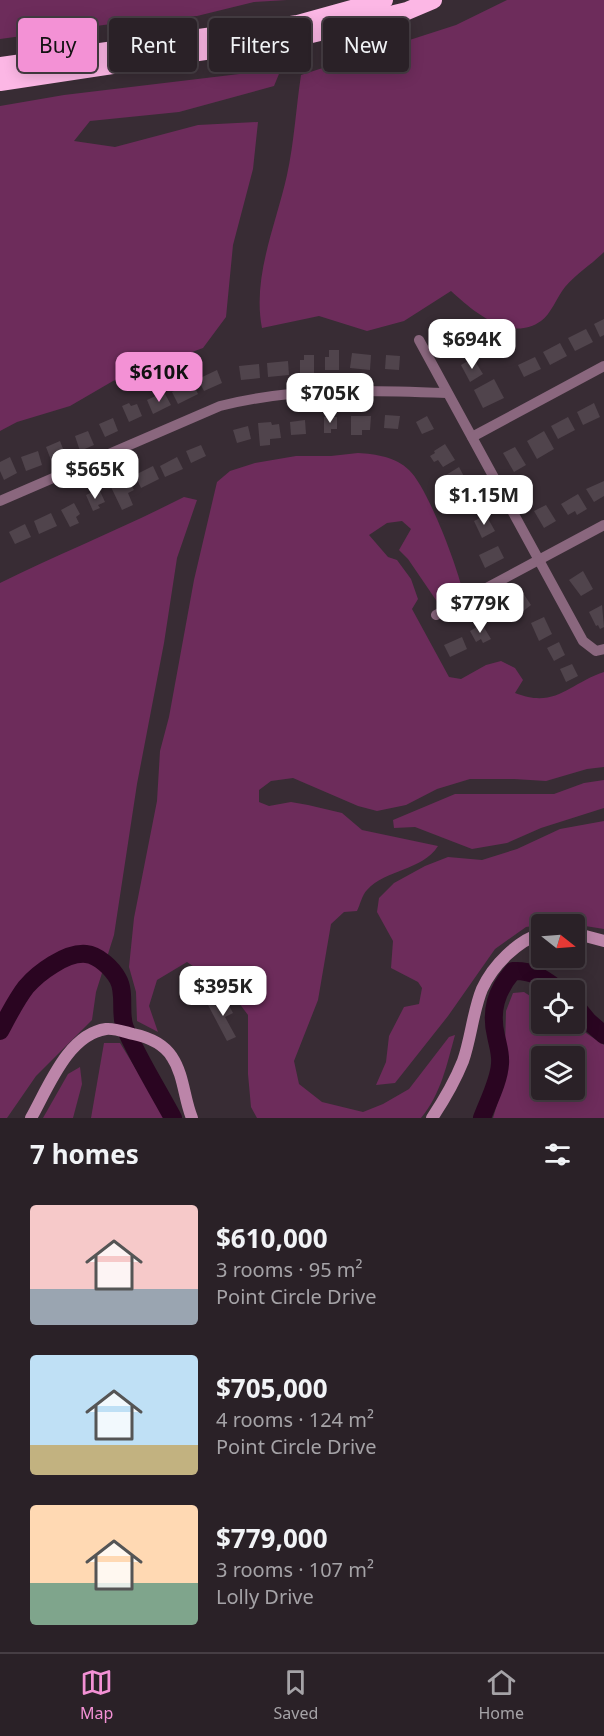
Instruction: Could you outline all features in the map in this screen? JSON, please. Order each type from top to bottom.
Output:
[{"type":"highway","points":[[0,66],[298,24],[384,0]]},
{"type":"highway","points":[[0,82],[299,38],[407,11],[434,0]]},
{"type":"street","points":[[418,340],[583,641],[600,650]]},
{"type":"street","points":[[472,437],[604,366]]},
{"type":"street","points":[[0,501],[220,406],[245,400],[345,390],[447,393]]},
{"type":"street","points":[[436,615],[604,525]]},
{"type":"street","points":[[585,936],[604,941]]},
{"type":"street","points":[[432,1118],[449,1091],[463,1060],[482,988],[500,963],[519,943],[531,938]]},
{"type":"street","points":[[32,1118],[75,1045],[82,1038],[96,1031],[109,1029],[135,1034],[167,1049],[173,1058],[192,1118]]},
{"type":"shaded area","points":[[0,0],[287,0],[254,2],[197,16],[109,18],[109,24],[97,26],[97,18],[18,18],[18,37],[0,39]]},
{"type":"shaded area","points":[[507,0],[604,0],[604,252],[565,287],[545,318],[529,327],[517,329],[493,322],[470,308],[451,291],[404,321],[367,331],[319,316],[262,328],[260,290],[263,270],[289,163],[301,75],[323,68],[323,72],[409,72],[409,40],[456,25]]},
{"type":"shaded area","points":[[256,72],[280,72],[274,86],[179,112],[90,121],[74,141],[115,147],[198,125],[258,122],[253,169],[233,245],[226,317],[203,348],[113,381],[70,406],[17,422],[0,431],[0,106],[64,95]]},
{"type":"shaded area","points":[[358,453],[392,459],[409,470],[425,493],[441,528],[463,592],[438,603],[408,559],[399,550],[411,529],[402,521],[387,523],[369,535],[388,557],[397,560],[411,579],[418,599],[412,609],[449,677],[461,679],[486,665],[501,661],[515,668],[523,680],[515,693],[541,698],[552,697],[604,672],[604,767],[587,769],[546,781],[470,779],[437,789],[406,805],[377,811],[358,806],[293,778],[271,781],[259,790],[259,802],[269,806],[291,802],[342,813],[362,830],[438,846],[423,860],[375,883],[365,892],[357,911],[344,912],[331,924],[318,1000],[294,1061],[299,1084],[322,1102],[363,1112],[409,1089],[449,1037],[455,1035],[434,1099],[421,1118],[257,1118],[251,1107],[248,1074],[248,1015],[230,991],[187,962],[157,980],[149,1006],[158,1032],[137,1021],[136,992],[129,967],[134,918],[157,801],[160,751],[169,717],[194,580],[217,482],[230,471],[255,463],[296,456]]},
{"type":"shaded area","points":[[184,497],[197,500],[177,558],[164,643],[137,784],[114,935],[96,992],[92,1020],[36,1076],[7,1118],[0,1118],[0,583]]},
{"type":"shaded area","points":[[604,780],[604,808],[541,828],[507,843],[472,849],[415,827],[394,828],[393,820],[455,794],[554,794],[584,783]]},
{"type":"shaded area","points":[[604,821],[604,929],[585,926],[585,914],[531,914],[531,926],[526,927],[495,949],[448,1016],[395,1083],[376,1085],[386,1062],[389,1036],[404,1007],[419,1004],[422,988],[418,982],[391,968],[393,941],[377,912],[379,898],[394,883],[425,866],[448,857],[482,860],[517,849],[560,829]]},
{"type":"shaded area","points":[[524,992],[531,997],[531,1034],[585,1032],[604,1045],[604,1118],[493,1118],[504,1081],[506,1011],[513,993]]},
{"type":"shaded area","points":[[104,1043],[120,1043],[166,1118],[91,1118]]},
{"type":"shaded area","points":[[80,1067],[82,1084],[73,1118],[43,1118],[68,1074]]},
{"type":"building","points":[[604,319],[604,335],[600,337],[594,324]]},
{"type":"building","points":[[484,326],[490,336],[481,341],[475,331]]},
{"type":"building","points":[[465,329],[475,347],[456,358],[446,340]]},
{"type":"building","points":[[586,329],[593,342],[575,351],[568,338]]},
{"type":"building","points":[[560,343],[567,356],[550,365],[543,352]]},
{"type":"building","points":[[329,350],[339,350],[339,370],[325,370],[325,357],[329,357]]},
{"type":"building","points":[[352,353],[371,355],[370,370],[350,368]]},
{"type":"building","points":[[304,355],[314,355],[314,373],[300,373],[300,360],[304,360]]},
{"type":"building","points":[[386,355],[400,356],[399,370],[385,369]]},
{"type":"building","points":[[535,357],[541,369],[524,377],[518,365]]},
{"type":"building","points":[[473,358],[483,374],[470,382],[461,365]]},
{"type":"building","points":[[288,361],[289,375],[268,377],[267,363]]},
{"type":"building","points":[[259,364],[260,378],[241,380],[239,366]]},
{"type":"building","points":[[217,370],[222,383],[204,391],[198,379]]},
{"type":"building","points":[[189,375],[198,394],[178,404],[172,392],[176,390],[173,384]]},
{"type":"building","points":[[494,379],[504,398],[483,408],[474,390]]},
{"type":"building","points":[[164,392],[171,405],[153,414],[147,400]]},
{"type":"building","points":[[129,403],[131,406],[137,404],[142,416],[129,422],[122,406]]},
{"type":"building","points":[[594,403],[600,417],[583,425],[577,412]]},
{"type":"building","points":[[385,415],[400,416],[398,429],[384,428]]},
{"type":"building","points":[[351,416],[371,416],[370,430],[362,430],[362,435],[351,435]]},
{"type":"building","points":[[427,416],[434,429],[422,434],[416,422]]},
{"type":"building","points":[[324,417],[337,417],[337,429],[331,429],[331,433],[324,433]]},
{"type":"building","points":[[568,417],[575,430],[558,439],[551,426]]},
{"type":"building","points":[[113,418],[118,431],[105,437],[99,424]]},
{"type":"building","points":[[305,420],[306,434],[291,435],[290,422]]},
{"type":"building","points":[[271,422],[272,425],[279,424],[281,438],[270,439],[270,445],[260,446],[258,423]]},
{"type":"building","points":[[248,426],[251,439],[237,443],[233,430]]},
{"type":"building","points":[[88,431],[94,445],[80,451],[75,436]]},
{"type":"building","points":[[544,431],[554,449],[537,459],[527,441]]},
{"type":"building","points":[[60,441],[65,454],[51,460],[46,447]]},
{"type":"building","points":[[445,444],[455,460],[443,467],[438,460],[434,462],[430,456]]},
{"type":"building","points":[[201,445],[206,456],[191,463],[186,451]]},
{"type":"building","points":[[515,447],[526,465],[514,472],[503,453]]},
{"type":"building","points":[[38,451],[42,465],[26,471],[21,457]]},
{"type":"building","points":[[10,457],[17,473],[4,480],[0,471],[0,462]]},
{"type":"building","points":[[177,457],[183,469],[165,477],[160,466]]},
{"type":"building","points":[[153,466],[159,479],[141,488],[135,475]]},
{"type":"building","points":[[459,467],[468,484],[456,491],[453,486],[447,489],[443,483],[449,479],[446,475]]},
{"type":"building","points":[[128,479],[134,490],[128,493],[133,505],[122,510],[111,487]]},
{"type":"building","points":[[604,481],[604,496],[594,502],[586,489]]},
{"type":"building","points":[[99,489],[105,502],[93,511],[86,495]]},
{"type":"building","points":[[472,491],[482,507],[469,514],[460,498]]},
{"type":"building","points":[[578,494],[587,509],[577,515],[575,511],[568,515],[561,504]]},
{"type":"building","points":[[74,503],[80,514],[76,517],[79,523],[70,527],[61,510]]},
{"type":"building","points":[[546,505],[556,521],[544,528],[534,511]]},
{"type":"building","points":[[51,513],[57,526],[39,534],[34,521]]},
{"type":"building","points":[[486,515],[495,531],[482,538],[474,521]]},
{"type":"building","points":[[25,524],[31,537],[15,544],[9,532]]},
{"type":"building","points":[[498,546],[504,558],[485,568],[479,555]]},
{"type":"building","points":[[583,571],[593,589],[581,596],[569,580]]},
{"type":"building","points":[[523,593],[531,605],[517,616],[508,604]]},
{"type":"building","points":[[602,605],[604,627],[600,629],[589,612]]},
{"type":"building","points":[[544,617],[552,634],[539,641],[531,623]]},
{"type":"building","points":[[482,624],[491,639],[483,643],[481,639],[476,642],[470,631]]},
{"type":"building","points":[[462,637],[467,649],[450,657],[444,645]]},
{"type":"building","points":[[559,642],[565,655],[554,661],[547,648]]},
{"type":"building","points":[[572,664],[578,676],[566,682],[560,669]]},
{"type":"building","points":[[224,996],[233,1013],[225,1017],[236,1037],[227,1041],[208,1005]]},
{"type":"waterway","points":[[0,1031],[26,987],[45,970],[61,960],[78,954],[100,959],[118,979],[122,991],[122,1016],[125,1028],[173,1118]]},
{"type":"waterway","points":[[482,1118],[499,1071],[500,1057],[494,1027],[494,1010],[502,986],[513,971],[527,972],[545,980]]},
{"type":"waterway","points":[[585,1017],[604,1035]]}]
